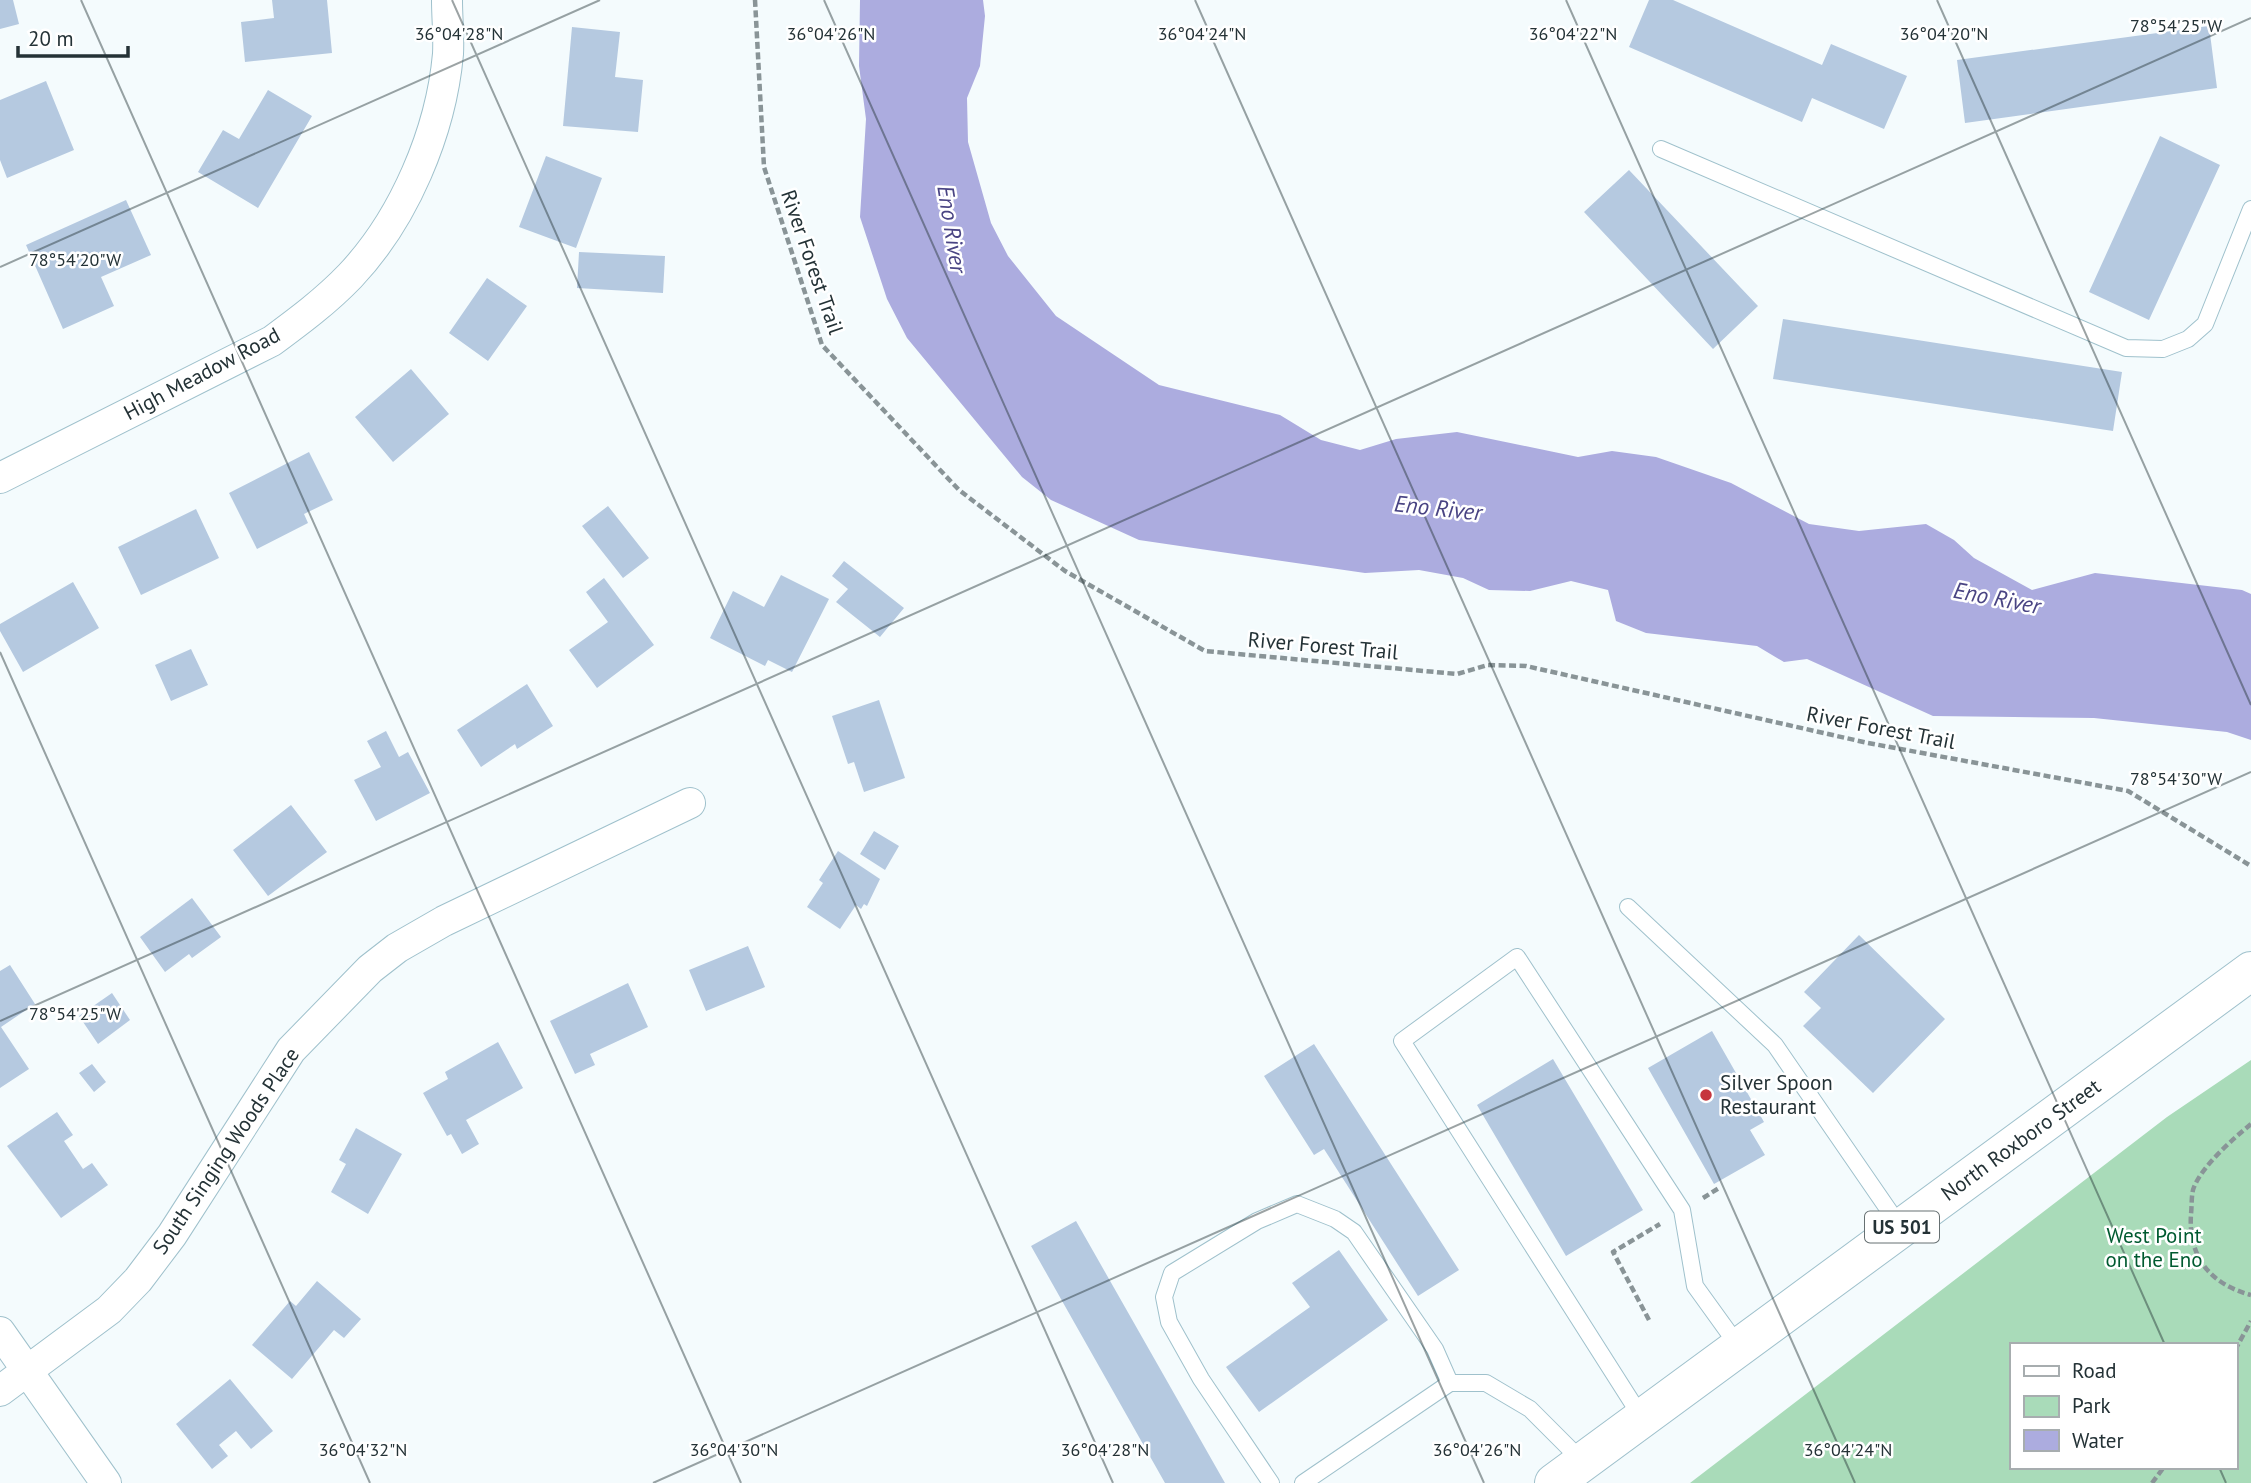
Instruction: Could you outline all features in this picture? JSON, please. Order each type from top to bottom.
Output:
[{"type":"highway","name":"North Roxboro Street","points":[[1569,1472],[2251,971]]},
{"type":"street","name":"High Meadow Road","points":[[1,474],[271,341],[307,316],[350,276],[391,219],[429,140],[448,53],[447,0]]},
{"type":"street","name":"South Singing Woods Place","points":[[0,1391],[109,1310],[138,1280],[172,1236],[291,1050],[370,969],[397,948],[444,921],[690,803]]},
{"type":"street","points":[[0,1332],[106,1483]]},
{"type":"lane","points":[[1661,149],[2126,348],[2164,349],[2188,339],[2204,324],[2251,209]]},
{"type":"lane","points":[[1628,907],[1775,1045],[1901,1228]]},
{"type":"lane","points":[[1642,1418],[1402,1041],[1517,957],[1682,1210],[1695,1286],[1739,1347]]},
{"type":"lane","points":[[1271,1483],[1201,1379],[1169,1322],[1164,1297],[1172,1273],[1257,1221],[1297,1204],[1335,1219],[1354,1232],[1435,1349],[1450,1383]]},
{"type":"lane","points":[[1303,1483],[1450,1383],[1486,1383],[1530,1409],[1569,1472]]},
{"type":"path","name":"River Forest Trail","points":[[755,0],[764,167],[822,345],[959,490],[1065,571],[1205,651],[1457,674],[1488,665],[1526,666],[1868,743],[2128,791],[2251,866]]},
{"type":"path","points":[[2251,1124],[2226,1146],[2193,1188],[2189,1238],[2204,1268],[2232,1290],[2251,1295]]},
{"type":"path","points":[[1649,1320],[1613,1252],[1719,1188]]},
{"type":"path","points":[[2237,1346],[2251,1321]]},
{"type":"green space","name":"West Point on the Eno","points":[[2251,1060],[2251,1483],[1690,1483],[2167,1117]]},
{"type":"water","name":"Eno River","points":[[860,0],[983,0],[985,16],[980,66],[967,98],[968,142],[991,223],[1008,256],[1056,316],[1159,385],[1280,415],[1321,440],[1360,450],[1396,439],[1457,432],[1578,457],[1612,451],[1656,457],[1731,483],[1809,524],[1859,531],[1926,524],[1954,540],[1974,558],[2032,590],[2095,573],[2242,590],[2251,594],[2251,740],[2227,732],[2094,718],[1933,716],[1807,659],[1784,662],[1757,646],[1646,633],[1616,621],[1608,590],[1571,581],[1530,591],[1489,590],[1463,578],[1419,570],[1365,573],[1139,540],[1051,500],[1022,477],[907,338],[887,299],[860,217],[866,119],[859,66]]},
{"type":"building","points":[[0,0],[13,0],[19,24],[0,29]]},
{"type":"building","points":[[272,0],[327,0],[332,53],[245,62],[241,22],[274,18]]},
{"type":"building","points":[[1649,0],[1673,0],[1822,65],[1831,44],[1907,76],[1884,129],[1812,98],[1802,122],[1629,47]]},
{"type":"building","points":[[2209,26],[2217,88],[1965,123],[1957,60]]},
{"type":"building","points":[[572,27],[620,32],[615,77],[643,80],[638,132],[563,126]]},
{"type":"building","points":[[46,81],[74,150],[7,178],[0,160],[0,100]]},
{"type":"building","points":[[268,90],[312,116],[258,208],[198,172],[223,130],[239,139]]},
{"type":"building","points":[[2160,136],[2220,165],[2149,320],[2089,292]]},
{"type":"building","points":[[546,156],[602,178],[576,248],[519,227]]},
{"type":"building","points":[[1629,170],[1758,306],[1713,349],[1584,212]]},
{"type":"building","points":[[126,200],[151,255],[101,277],[114,306],[63,329],[26,245]]},
{"type":"building","points":[[579,252],[665,256],[663,293],[577,288]]},
{"type":"building","points":[[487,278],[527,306],[488,361],[449,333]]},
{"type":"building","points":[[1783,319],[2122,372],[2113,431],[1773,379]]},
{"type":"building","points":[[411,369],[449,414],[393,462],[355,417]]},
{"type":"building","points":[[309,452],[333,500],[304,514],[308,523],[257,549],[229,493]]},
{"type":"building","points":[[608,506],[649,558],[623,578],[582,526]]},
{"type":"building","points":[[196,509],[219,558],[141,595],[118,547]]},
{"type":"building","points":[[844,561],[904,608],[880,637],[836,602],[848,589],[832,576]]},
{"type":"building","points":[[781,575],[829,599],[792,672],[768,660],[765,666],[710,638],[733,591],[764,607]]},
{"type":"building","points":[[604,578],[654,645],[597,688],[569,650],[608,622],[586,592]]},
{"type":"building","points":[[73,582],[99,628],[23,672],[0,631],[0,624]]},
{"type":"building","points":[[191,649],[208,685],[171,701],[155,665]]},
{"type":"building","points":[[527,684],[553,726],[517,749],[515,744],[481,767],[457,730]]},
{"type":"building","points":[[879,700],[905,778],[864,792],[854,762],[848,764],[832,716]]},
{"type":"building","points":[[386,731],[399,757],[408,752],[430,793],[376,821],[354,780],[381,767],[367,741]]},
{"type":"building","points":[[291,805],[327,852],[268,896],[233,850]]},
{"type":"building","points":[[874,831],[899,846],[885,870],[860,854]]},
{"type":"building","points":[[838,851],[880,879],[867,906],[864,904],[861,909],[856,905],[840,929],[807,907],[823,883],[819,880]]},
{"type":"building","points":[[192,898],[221,937],[192,958],[189,954],[165,972],[140,937]]},
{"type":"building","points":[[1859,935],[1945,1019],[1873,1093],[1803,1026],[1821,1008],[1804,992]]},
{"type":"building","points":[[748,946],[765,987],[706,1011],[689,970]]},
{"type":"building","points":[[10,965],[35,1004],[1,1027],[29,1069],[0,1088],[0,971]]},
{"type":"building","points":[[628,983],[648,1027],[590,1054],[595,1065],[575,1074],[550,1021]]},
{"type":"building","points":[[112,993],[130,1020],[98,1044],[79,1016]]},
{"type":"building","name":"Silver Spoon Restaurant","points":[[1712,1031],[1764,1122],[1750,1130],[1765,1155],[1714,1184],[1648,1068]]},
{"type":"building","points":[[498,1042],[523,1088],[466,1120],[479,1144],[462,1154],[451,1134],[447,1136],[423,1093],[448,1079],[445,1072]]},
{"type":"building","points":[[1314,1044],[1459,1270],[1418,1296],[1324,1149],[1314,1155],[1264,1076]]},
{"type":"building","points":[[1553,1059],[1643,1210],[1566,1256],[1477,1105]]},
{"type":"building","points":[[92,1064],[106,1082],[94,1092],[79,1073]]},
{"type":"building","points":[[57,1112],[73,1135],[64,1141],[83,1169],[92,1163],[108,1185],[61,1218],[7,1146]]},
{"type":"building","points":[[356,1128],[402,1154],[368,1214],[331,1192],[346,1164],[339,1160]]},
{"type":"building","points":[[1076,1221],[1225,1483],[1165,1483],[1031,1246]]},
{"type":"building","points":[[1339,1250],[1388,1320],[1259,1412],[1226,1367],[1310,1307],[1292,1283]]},
{"type":"building","points":[[317,1281],[361,1319],[344,1338],[334,1330],[292,1379],[252,1345],[290,1301],[296,1306]]},
{"type":"building","points":[[230,1379],[273,1431],[251,1449],[236,1431],[219,1445],[228,1456],[212,1469],[176,1424]]},
{"type":"place","name":"Silver Spoon Restaurant","points":[[1706,1095]]}]
